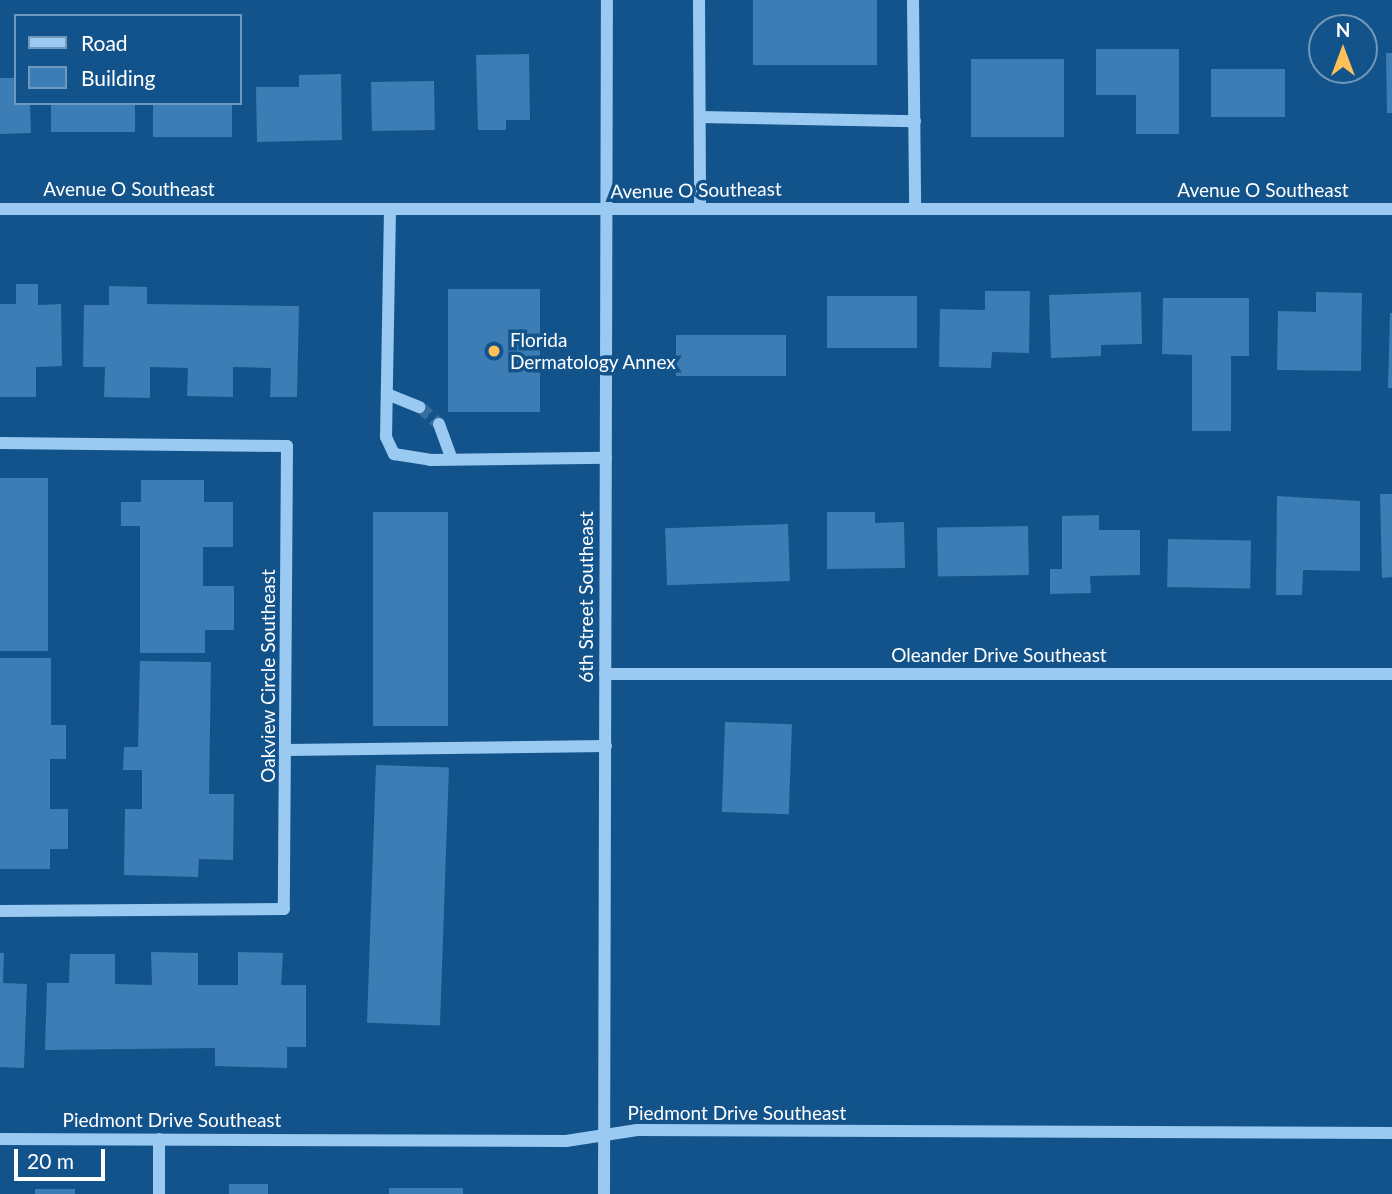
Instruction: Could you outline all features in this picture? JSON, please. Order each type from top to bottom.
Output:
[{"type":"street","name":"6th Street Southeast","points":[[604,1194],[607,0]]},
{"type":"street","points":[[699,0],[700,208]]},
{"type":"street","points":[[913,0],[915,208]]},
{"type":"street","points":[[700,117],[915,121]]},
{"type":"street","name":"Avenue O Southeast","points":[[0,209],[1392,209]]},
{"type":"street","points":[[390,209],[386,437],[394,454],[452,459],[606,458]]},
{"type":"street","points":[[387,394],[420,407]]},
{"type":"street","points":[[439,424],[452,459]]},
{"type":"street","name":"Oakview Circle Southeast","points":[[0,443],[287,446],[284,909],[0,911]]},
{"type":"street","name":"Oleander Drive Southeast","points":[[605,674],[1392,674]]},
{"type":"street","points":[[287,750],[606,746]]},
{"type":"street","name":"Piedmont Drive Southeast","points":[[0,1139],[566,1141],[637,1130],[1392,1133]]},
{"type":"street","points":[[159,1139],[159,1194]]},
{"type":"building","points":[[753,0],[877,0],[877,65],[753,65]]},
{"type":"building","points":[[1096,49],[1179,49],[1179,134],[1136,134],[1136,95],[1096,95]]},
{"type":"building","points":[[1386,53],[1392,53],[1392,113],[1387,113]]},
{"type":"building","points":[[529,54],[530,120],[506,120],[506,130],[478,130],[476,55]]},
{"type":"building","points":[[971,59],[1064,59],[1064,137],[971,137]]},
{"type":"building","points":[[1211,69],[1285,69],[1285,117],[1211,117]]},
{"type":"building","points":[[341,74],[342,140],[257,142],[256,87],[299,87],[299,75]]},
{"type":"building","points":[[0,78],[14,78],[14,105],[30,105],[31,133],[0,134]]},
{"type":"building","points":[[434,81],[435,130],[372,131],[371,82]]},
{"type":"building","points":[[51,105],[135,105],[135,132],[51,132]]},
{"type":"building","points":[[153,105],[232,105],[232,137],[153,137]]},
{"type":"building","points":[[16,284],[38,284],[38,305],[61,304],[62,366],[36,367],[36,397],[0,397],[0,304],[16,304]]},
{"type":"building","points":[[109,286],[147,287],[147,304],[299,306],[297,397],[270,397],[271,368],[233,367],[233,397],[187,396],[188,368],[150,367],[150,398],[104,397],[105,367],[83,367],[84,305],[109,305]]},
{"type":"building","points":[[448,289],[540,289],[540,412],[448,412]]},
{"type":"building","points":[[985,291],[1030,291],[1029,353],[992,352],[991,368],[939,367],[940,309],[985,310]]},
{"type":"building","points":[[1141,292],[1142,344],[1101,345],[1101,356],[1051,358],[1049,295]]},
{"type":"building","points":[[1316,292],[1362,293],[1361,371],[1277,370],[1278,311],[1316,312]]},
{"type":"building","points":[[827,296],[917,296],[917,348],[827,348]]},
{"type":"building","points":[[1163,298],[1249,298],[1249,356],[1231,356],[1231,431],[1192,431],[1192,355],[1162,354]]},
{"type":"building","points":[[1390,313],[1392,388],[1388,388]]},
{"type":"building","points":[[676,335],[786,335],[786,376],[676,376]]},
{"type":"building","points":[[0,478],[48,478],[48,651],[0,651]]},
{"type":"building","points":[[141,480],[204,480],[204,502],[233,502],[233,547],[203,547],[203,586],[234,586],[234,630],[205,630],[205,653],[140,653],[140,526],[121,526],[121,502],[141,502]]},
{"type":"building","points":[[1380,494],[1392,494],[1392,577],[1382,578]]},
{"type":"building","points":[[1277,496],[1360,501],[1360,571],[1303,570],[1302,595],[1276,595]]},
{"type":"building","points":[[373,512],[448,512],[448,726],[373,726]]},
{"type":"building","points":[[827,512],[875,512],[875,523],[904,522],[905,568],[827,569]]},
{"type":"building","points":[[1099,515],[1099,530],[1140,530],[1140,575],[1090,576],[1091,593],[1050,594],[1050,569],[1062,569],[1062,516]]},
{"type":"building","points":[[788,524],[790,581],[667,585],[665,528]]},
{"type":"building","points":[[1028,526],[1029,575],[938,577],[937,528]]},
{"type":"building","points":[[1168,539],[1251,540],[1250,588],[1167,587]]},
{"type":"building","points":[[0,658],[51,658],[51,725],[66,725],[66,759],[50,759],[50,809],[68,809],[68,849],[50,849],[50,869],[0,869]]},
{"type":"building","points":[[140,661],[211,662],[209,794],[234,794],[233,860],[199,859],[198,877],[124,875],[125,809],[142,809],[142,770],[123,770],[124,747],[138,747]]},
{"type":"building","points":[[725,722],[792,724],[789,814],[722,812]]},
{"type":"building","points":[[376,765],[449,768],[440,1025],[367,1023]]},
{"type":"building","points":[[151,952],[198,953],[198,985],[238,985],[238,952],[283,953],[281,985],[306,985],[306,1047],[287,1047],[287,1068],[215,1066],[215,1048],[45,1050],[47,983],[69,983],[70,954],[115,954],[115,984],[152,985]]},
{"type":"building","points":[[0,953],[4,953],[3,983],[27,984],[24,1068],[0,1067]]},
{"type":"building","points":[[229,1184],[268,1184],[268,1194],[229,1194]]},
{"type":"building","points":[[389,1188],[463,1188],[463,1194],[389,1194]]},
{"type":"building","points":[[35,1189],[75,1189],[75,1194],[35,1194]]},
{"type":"tunnel","points":[[420,407],[439,424]]},
{"type":"place","name":"Florida Dermatology Annex","points":[[494,351]]}]
